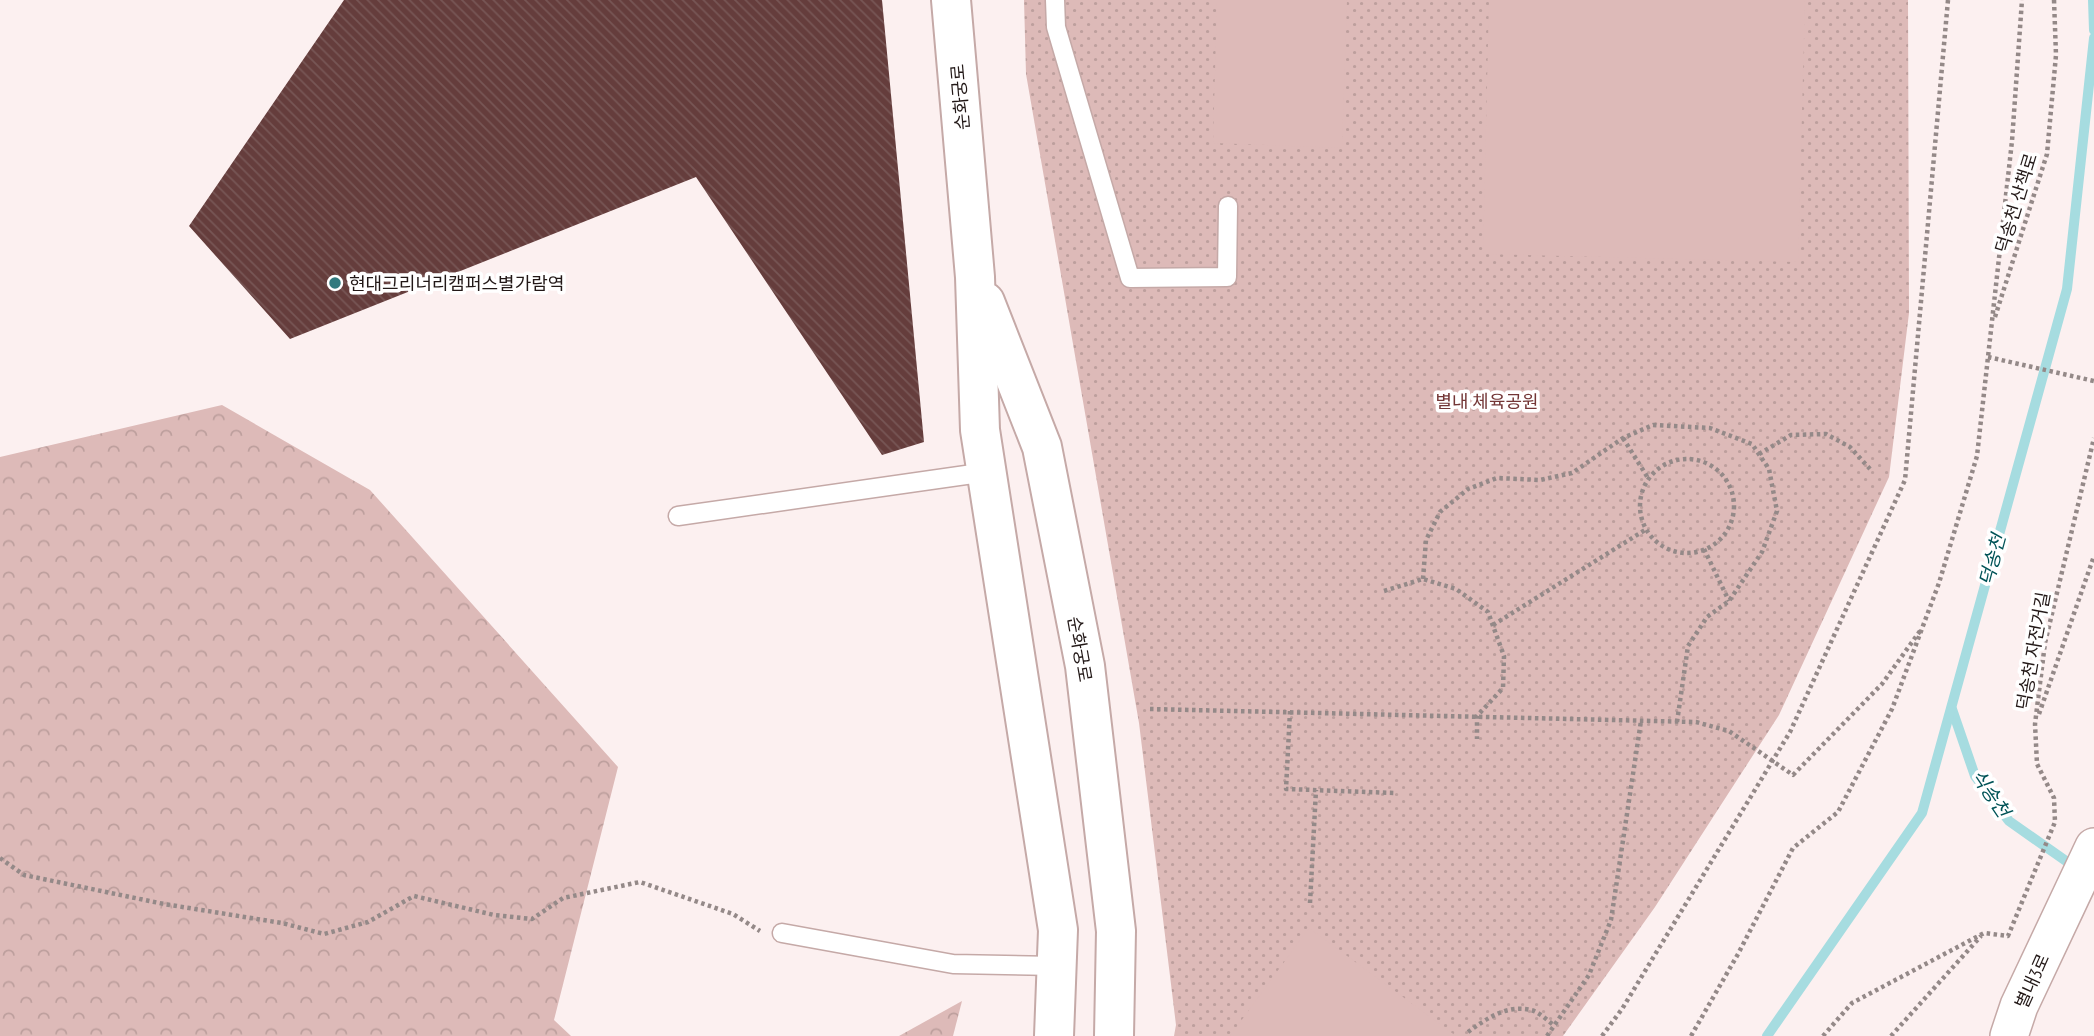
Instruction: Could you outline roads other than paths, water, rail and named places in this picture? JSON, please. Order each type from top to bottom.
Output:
[{"type":"street","name":"순화궁로","points":[[951,0],[975,277],[980,430],[1058,930],[1054,1036]]},
{"type":"street","name":"순화궁로","points":[[975,277],[1042,447],[1085,666],[1116,931],[1114,1036]]},
{"type":"street","name":"별내3로","points":[[2009,1036],[2019,1006],[2094,847]]},
{"type":"lane","points":[[1055,0],[1056,27],[1130,278],[1227,277],[1228,206]]},
{"type":"lane","points":[[678,516],[987,472]]},
{"type":"lane","points":[[775,934],[953,964],[1056,966]]},
{"type":"waterway","name":"덕송천","points":[[2093,0],[2094,30]]},
{"type":"waterway","name":"덕송천","points":[[1767,1036],[1922,813],[2067,289],[2094,38]]},
{"type":"waterway","name":"식송천","points":[[1952,709],[1975,776],[2009,821],[2076,868]]},
{"type":"place","name":"현대그리너리캠퍼스별가람역","points":[[335,283]]},
{"type":"park label","name":"별내 체육공원","points":[[1487,401]]}]
